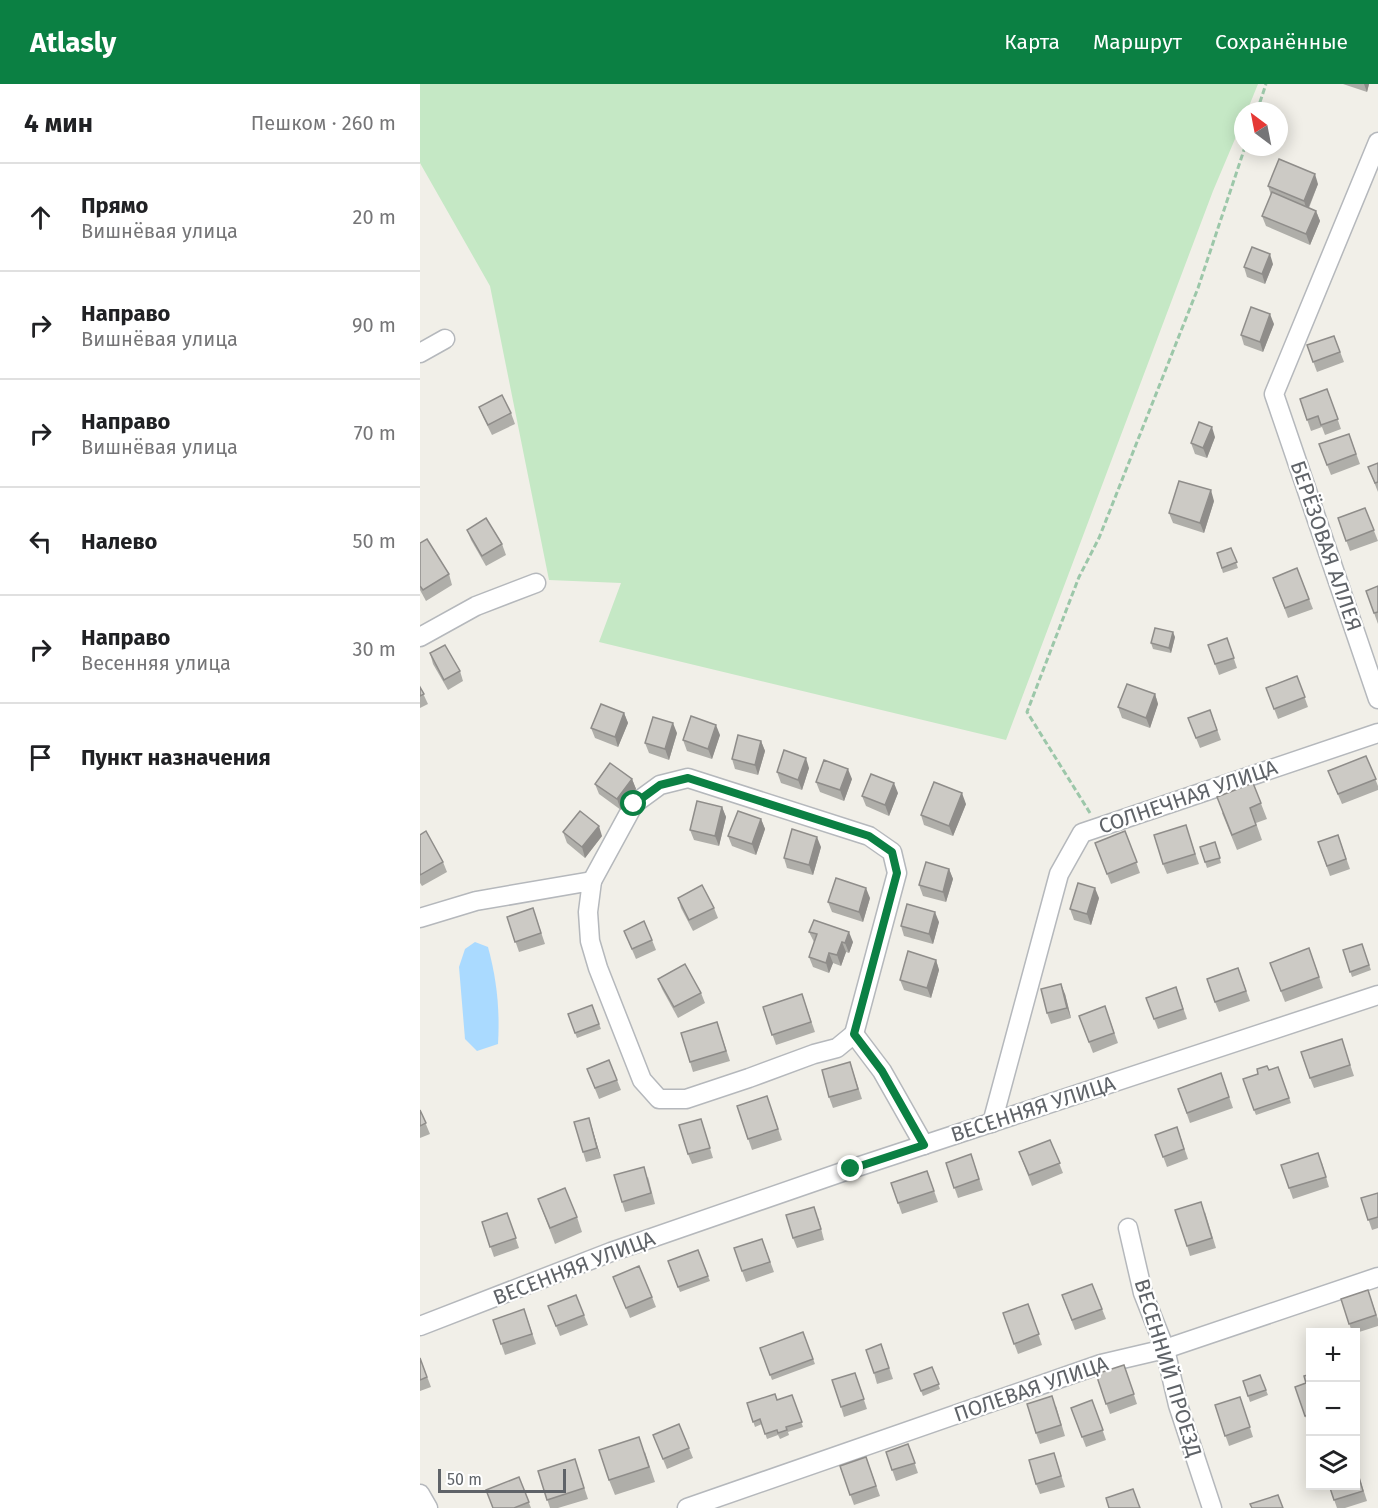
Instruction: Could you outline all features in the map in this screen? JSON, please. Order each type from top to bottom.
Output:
[{"type":"street","name":"БЕРЁЗОВАЯ АЛЛЕЯ","points":[[1378,142],[1274,394],[1378,699]]},
{"type":"street","points":[[420,353],[445,339]]},
{"type":"street","points":[[420,637],[476,606],[536,583]]},
{"type":"street","name":"СОЛНЕЧНАЯ УЛИЦА","points":[[992,1123],[1059,874],[1082,833],[1378,733]]},
{"type":"street","points":[[688,778],[869,836],[892,852],[897,873],[854,1034],[837,1048],[686,1099],[659,1099],[642,1080],[598,968],[590,940],[588,912],[592,881],[634,804],[660,785],[688,778]]},
{"type":"street","points":[[420,918],[476,902],[592,881]]},
{"type":"street","name":"ВЕСЕННЯЯ УЛИЦА","points":[[420,1326],[611,1252],[924,1145],[1378,995]]},
{"type":"street","points":[[854,1034],[882,1071],[924,1145]]},
{"type":"street","name":"ВЕСЕННИЙ ПРОЕЗД","points":[[1128,1228],[1143,1293],[1165,1349],[1178,1405],[1212,1508]]},
{"type":"street","name":"ПОЛЕВАЯ УЛИЦА","points":[[687,1508],[1101,1364],[1165,1349],[1378,1277]]},
{"type":"street","points":[[420,1494],[428,1508]]},
{"type":"path","points":[[1260,102],[1266,84]]},
{"type":"path","points":[[1098,827],[1071,779],[1027,712],[1079,578],[1099,538],[1198,288],[1242,156]]},
{"type":"green space","points":[[420,84],[1258,84],[1251,102],[1234,102],[1234,141],[1213,191],[1006,740],[599,642],[621,583],[549,580],[490,286],[420,163]]},
{"type":"water","points":[[475,942],[488,947],[496,983],[499,1020],[498,1044],[477,1051],[465,1039],[459,967],[465,949]]},
{"type":"building","points":[[1279,159],[1315,174],[1304,201],[1268,186]]},
{"type":"building","points":[[1272,192],[1316,211],[1306,234],[1262,216]]},
{"type":"building","points":[[1252,247],[1270,254],[1262,274],[1244,267]]},
{"type":"building","points":[[1251,307],[1270,314],[1260,342],[1241,335]]},
{"type":"building","points":[[1334,336],[1340,352],[1313,362],[1307,345]]},
{"type":"building","points":[[1327,389],[1338,419],[1321,425],[1318,416],[1307,420],[1300,399]]},
{"type":"building","points":[[502,395],[511,413],[488,425],[479,407]]},
{"type":"building","points":[[1199,422],[1212,427],[1203,448],[1191,443]]},
{"type":"building","points":[[1349,434],[1356,454],[1327,465],[1319,444]]},
{"type":"building","points":[[1378,463],[1378,482],[1375,483],[1368,467]]},
{"type":"building","points":[[1179,481],[1211,490],[1200,523],[1169,513]]},
{"type":"building","points":[[1365,508],[1374,530],[1346,541],[1338,518]]},
{"type":"building","points":[[486,518],[502,544],[482,556],[467,530]]},
{"type":"building","points":[[427,539],[449,574],[423,590],[420,586],[420,543]]},
{"type":"building","points":[[1231,548],[1237,562],[1222,568],[1217,553]]},
{"type":"building","points":[[1297,568],[1309,599],[1285,608],[1273,578]]},
{"type":"building","points":[[1378,586],[1378,612],[1374,613],[1366,591]]},
{"type":"building","points":[[1155,628],[1173,632],[1169,648],[1151,643]]},
{"type":"building","points":[[1227,638],[1234,658],[1215,664],[1208,645]]},
{"type":"building","points":[[445,645],[460,671],[444,680],[430,653]]},
{"type":"building","points":[[1297,676],[1305,697],[1274,709],[1266,688]]},
{"type":"building","points":[[1127,684],[1155,694],[1146,718],[1118,707]]},
{"type":"building","points":[[601,704],[624,713],[615,737],[591,728]]},
{"type":"building","points":[[1210,710],[1217,730],[1196,738],[1188,718]]},
{"type":"building","points":[[691,716],[716,725],[708,749],[683,740]]},
{"type":"building","points":[[653,717],[673,723],[665,749],[645,743]]},
{"type":"building","points":[[738,735],[761,741],[755,765],[732,759]]},
{"type":"building","points":[[784,750],[806,758],[798,780],[777,772]]},
{"type":"building","points":[[1366,756],[1376,779],[1338,794],[1328,771]]},
{"type":"building","points":[[824,760],[848,769],[840,790],[816,782]]},
{"type":"building","points":[[610,763],[632,779],[617,799],[595,784]]},
{"type":"building","points":[[871,774],[894,783],[885,805],[862,796]]},
{"type":"building","points":[[934,782],[962,793],[949,826],[921,815]]},
{"type":"building","points":[[1253,783],[1261,803],[1250,808],[1256,825],[1232,835],[1217,797]]},
{"type":"building","points":[[697,801],[722,807],[715,836],[690,830]]},
{"type":"building","points":[[580,811],[599,826],[582,847],[563,832]]},
{"type":"building","points":[[738,811],[761,819],[752,844],[728,836]]},
{"type":"building","points":[[1186,825],[1195,854],[1163,864],[1154,835]]},
{"type":"building","points":[[792,829],[817,837],[809,865],[784,858]]},
{"type":"building","points":[[426,831],[443,862],[420,875],[420,835]]},
{"type":"building","points":[[1125,831],[1137,862],[1107,874],[1095,843]]},
{"type":"building","points":[[1338,835],[1346,859],[1327,866],[1318,842]]},
{"type":"building","points":[[1215,842],[1220,858],[1205,862],[1200,847]]},
{"type":"building","points":[[926,862],[949,869],[943,892],[919,885]]},
{"type":"building","points":[[836,878],[866,888],[859,912],[828,902]]},
{"type":"building","points":[[1078,883],[1095,888],[1087,914],[1070,909]]},
{"type":"building","points":[[702,885],[714,908],[689,920],[678,898]]},
{"type":"building","points":[[907,904],[935,912],[929,934],[901,926]]},
{"type":"building","points":[[533,908],[541,933],[515,942],[507,917]]},
{"type":"building","points":[[814,920],[849,932],[837,955],[829,953],[826,963],[809,957],[817,934],[809,932]]},
{"type":"building","points":[[644,921],[652,940],[632,949],[624,931]]},
{"type":"building","points":[[1362,944],[1369,965],[1350,972],[1343,950]]},
{"type":"building","points":[[1309,948],[1319,977],[1281,991],[1270,963]]},
{"type":"building","points":[[908,951],[936,960],[927,988],[900,980]]},
{"type":"building","points":[[685,964],[701,993],[674,1007],[658,979]]},
{"type":"building","points":[[1238,968],[1246,991],[1215,1002],[1207,979]]},
{"type":"building","points":[[1061,984],[1067,1008],[1047,1013],[1041,989]]},
{"type":"building","points":[[1176,987],[1183,1009],[1154,1019],[1146,998]]},
{"type":"building","points":[[802,994],[811,1022],[772,1035],[763,1007]]},
{"type":"building","points":[[592,1005],[599,1024],[575,1033],[568,1014]]},
{"type":"building","points":[[1105,1006],[1114,1033],[1089,1042],[1079,1016]]},
{"type":"building","points":[[717,1022],[726,1051],[690,1062],[681,1033]]},
{"type":"building","points":[[1342,1039],[1350,1065],[1310,1078],[1301,1052]]},
{"type":"building","points":[[609,1060],[617,1080],[595,1088],[587,1069]]},
{"type":"building","points":[[850,1062],[858,1089],[829,1097],[822,1070]]},
{"type":"building","points":[[1267,1066],[1269,1070],[1278,1067],[1289,1098],[1254,1110],[1243,1079],[1258,1074],[1257,1069]]},
{"type":"building","points":[[1221,1073],[1229,1097],[1187,1113],[1178,1089]]},
{"type":"building","points":[[767,1096],[778,1129],[748,1139],[737,1106]]},
{"type":"building","points":[[420,1110],[426,1123],[420,1126]]},
{"type":"building","points":[[589,1118],[597,1148],[583,1152],[574,1122]]},
{"type":"building","points":[[701,1119],[710,1148],[688,1154],[679,1125]]},
{"type":"building","points":[[1177,1127],[1184,1149],[1163,1157],[1155,1135]]},
{"type":"building","points":[[1050,1140],[1060,1163],[1029,1175],[1019,1152]]},
{"type":"building","points":[[1318,1153],[1326,1177],[1289,1188],[1281,1165]]},
{"type":"building","points":[[971,1154],[979,1179],[954,1188],[946,1163]]},
{"type":"building","points":[[644,1167],[651,1193],[622,1202],[614,1175]]},
{"type":"building","points":[[927,1171],[934,1191],[898,1203],[891,1183]]},
{"type":"building","points":[[565,1188],[577,1217],[550,1228],[538,1199]]},
{"type":"building","points":[[1378,1193],[1378,1217],[1368,1220],[1361,1198]]},
{"type":"building","points":[[1201,1202],[1212,1238],[1187,1246],[1175,1210]]},
{"type":"building","points":[[814,1207],[821,1229],[793,1238],[786,1215]]},
{"type":"building","points":[[507,1213],[516,1238],[490,1247],[482,1222]]},
{"type":"building","points":[[762,1239],[770,1262],[742,1271],[734,1248]]},
{"type":"building","points":[[698,1250],[708,1276],[678,1287],[668,1261]]},
{"type":"building","points":[[639,1266],[652,1297],[626,1308],[613,1277]]},
{"type":"building","points":[[1092,1284],[1102,1309],[1072,1320],[1062,1295]]},
{"type":"building","points":[[1368,1290],[1376,1315],[1349,1324],[1341,1299]]},
{"type":"building","points":[[576,1295],[584,1315],[556,1326],[548,1306]]},
{"type":"building","points":[[1028,1304],[1039,1334],[1014,1344],[1003,1313]]},
{"type":"building","points":[[524,1309],[532,1334],[501,1344],[493,1320]]},
{"type":"building","points":[[803,1332],[813,1359],[770,1375],[760,1348]]},
{"type":"building","points":[[881,1344],[889,1368],[874,1373],[866,1350]]},
{"type":"building","points":[[420,1358],[427,1377],[420,1380]]},
{"type":"building","points":[[1124,1365],[1134,1394],[1106,1404],[1096,1374]]},
{"type":"building","points":[[932,1367],[939,1384],[921,1391],[914,1374]]},
{"type":"building","points":[[855,1373],[864,1399],[841,1407],[832,1380]]},
{"type":"building","points":[[1260,1375],[1266,1390],[1248,1396],[1243,1381]]},
{"type":"building","points":[[1306,1383],[1306,1416],[1305,1416],[1295,1387]]},
{"type":"building","points":[[775,1394],[777,1400],[792,1395],[802,1422],[786,1427],[787,1430],[778,1433],[777,1430],[765,1434],[760,1419],[753,1422],[747,1403]]},
{"type":"building","points":[[1052,1396],[1061,1425],[1036,1433],[1027,1404]]},
{"type":"building","points":[[1240,1397],[1250,1427],[1225,1436],[1215,1405]]},
{"type":"building","points":[[1092,1400],[1103,1430],[1082,1437],[1071,1408]]},
{"type":"building","points":[[679,1424],[689,1448],[663,1459],[653,1435]]},
{"type":"building","points":[[639,1437],[649,1467],[609,1480],[599,1450]]},
{"type":"building","points":[[908,1444],[915,1463],[892,1470],[886,1452]]},
{"type":"building","points":[[1054,1453],[1061,1476],[1036,1484],[1029,1460]]},
{"type":"building","points":[[866,1457],[876,1486],[850,1495],[840,1466]]},
{"type":"building","points":[[575,1459],[584,1488],[547,1500],[538,1471]]},
{"type":"building","points":[[519,1477],[529,1502],[514,1508],[493,1508],[486,1490]]},
{"type":"building","points":[[1360,1481],[1363,1491],[1334,1500],[1331,1490],[1360,1490]]},
{"type":"building","points":[[1133,1489],[1140,1508],[1109,1508],[1106,1498]]},
{"type":"building","points":[[1278,1495],[1283,1508],[1252,1508],[1250,1504]]},
{"type":"route","points":[[634,804],[660,785],[688,778],[869,836],[892,852],[897,873],[854,1034],[882,1071],[924,1145],[851,1169]]}]
